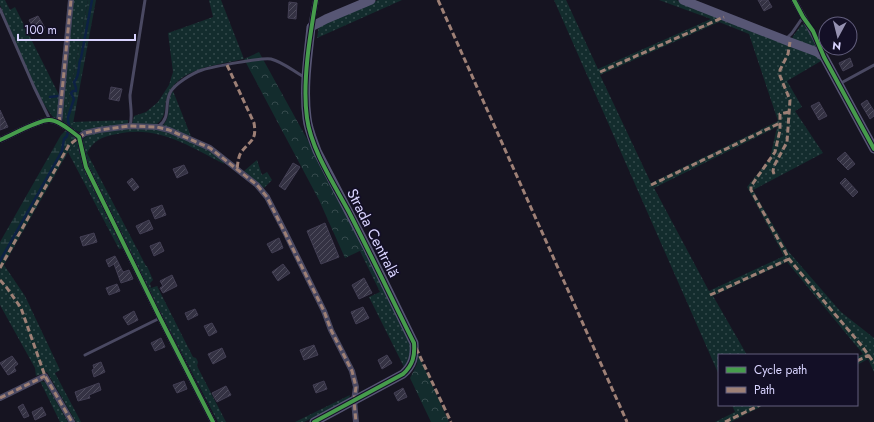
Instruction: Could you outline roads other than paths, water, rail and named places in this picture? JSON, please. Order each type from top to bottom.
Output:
[{"type":"street","points":[[62,125],[71,0]]},
{"type":"street","name":"Strada Centrală","points":[[314,422],[403,374],[412,362],[415,353],[414,343],[374,260],[317,151],[310,133],[305,97],[311,27],[316,0]]},
{"type":"street","points":[[311,27],[371,0]]},
{"type":"street","points":[[683,0],[817,52],[824,57]]},
{"type":"street","points":[[794,0],[874,149]]},
{"type":"street","points":[[0,140],[39,122],[50,120],[62,125],[79,137],[86,168],[213,422]]},
{"type":"street","points":[[79,137],[85,133],[130,126],[157,127],[169,130],[210,148],[257,185],[267,197],[352,371],[356,387],[354,401],[356,422]]},
{"type":"street","points":[[0,398],[45,376],[72,422]]},
{"type":"lane","points":[[130,126],[132,118],[130,109],[130,95],[145,0]]},
{"type":"lane","points":[[0,9],[50,120]]},
{"type":"lane","points":[[784,40],[792,33],[803,17]]},
{"type":"lane","points":[[157,127],[164,122],[166,117],[170,92],[180,82],[201,70],[270,58],[306,78]]},
{"type":"lane","points":[[839,84],[874,65]]},
{"type":"lane","points":[[85,355],[160,318]]},
{"type":"waterway","points":[[0,261],[62,151],[64,139],[67,136],[69,126],[68,117],[74,99],[71,93],[76,91],[74,82],[78,73],[92,0]]},
{"type":"waterway","points":[[50,97],[58,96]]}]
